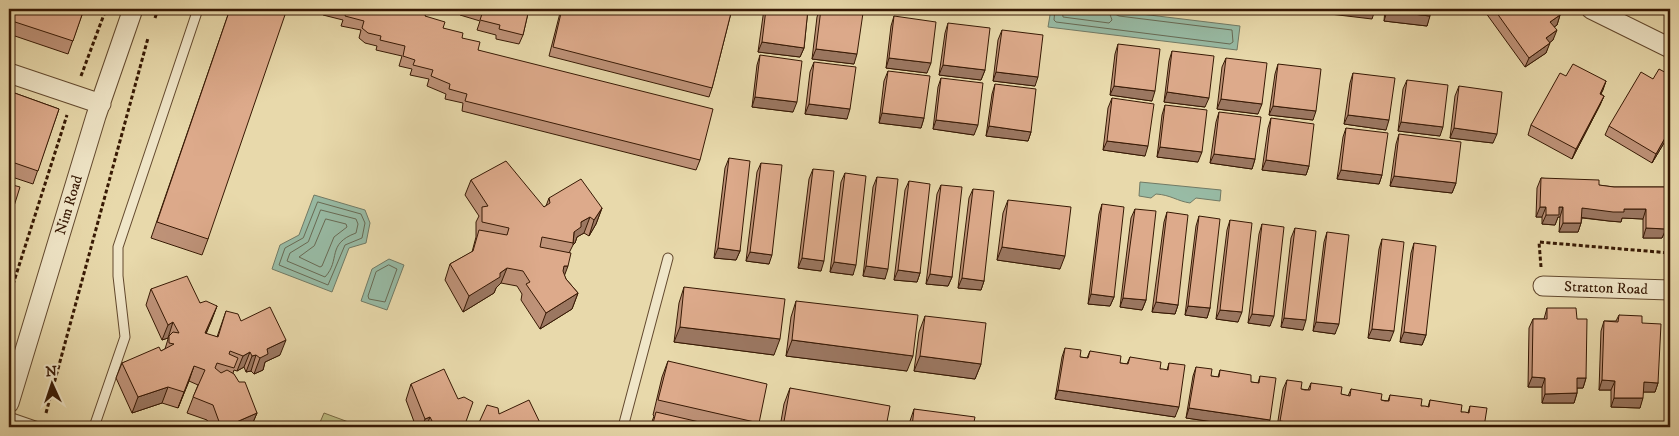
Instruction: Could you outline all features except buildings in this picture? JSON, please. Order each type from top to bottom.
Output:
[{"type":"street","name":"Nim Road","points":[[9,403],[101,104],[133,9]]},
{"type":"street","points":[[1591,9],[1670,48]]},
{"type":"street","points":[[9,74],[101,104]]},
{"type":"street","name":"Stratton Road","points":[[1542,286],[1670,290]]},
{"type":"lane","points":[[94,427],[124,337],[118,276],[118,247],[198,9]]},
{"type":"lane","points":[[623,427],[668,258]]},
{"type":"lane","points":[[9,416],[38,427]]},
{"type":"path","points":[[9,297],[73,96],[106,9]]},
{"type":"path","points":[[152,24],[158,9]]},
{"type":"path","points":[[45,418],[150,32]]},
{"type":"path","points":[[1542,286],[1539,242],[1670,253]]},
{"type":"shaded area","points":[[324,413],[362,427],[318,427]]},
{"type":"water","points":[[1051,9],[1100,9],[1240,26],[1237,50],[1048,27]]},
{"type":"water","points":[[1140,182],[1221,190],[1220,201],[1196,198],[1190,203],[1156,194],[1151,198],[1139,196]]},
{"type":"water","points":[[314,195],[365,210],[370,223],[366,243],[349,248],[332,292],[272,269],[280,245],[299,235]]},
{"type":"water","points":[[389,259],[404,265],[387,310],[361,301],[372,269]]}]
